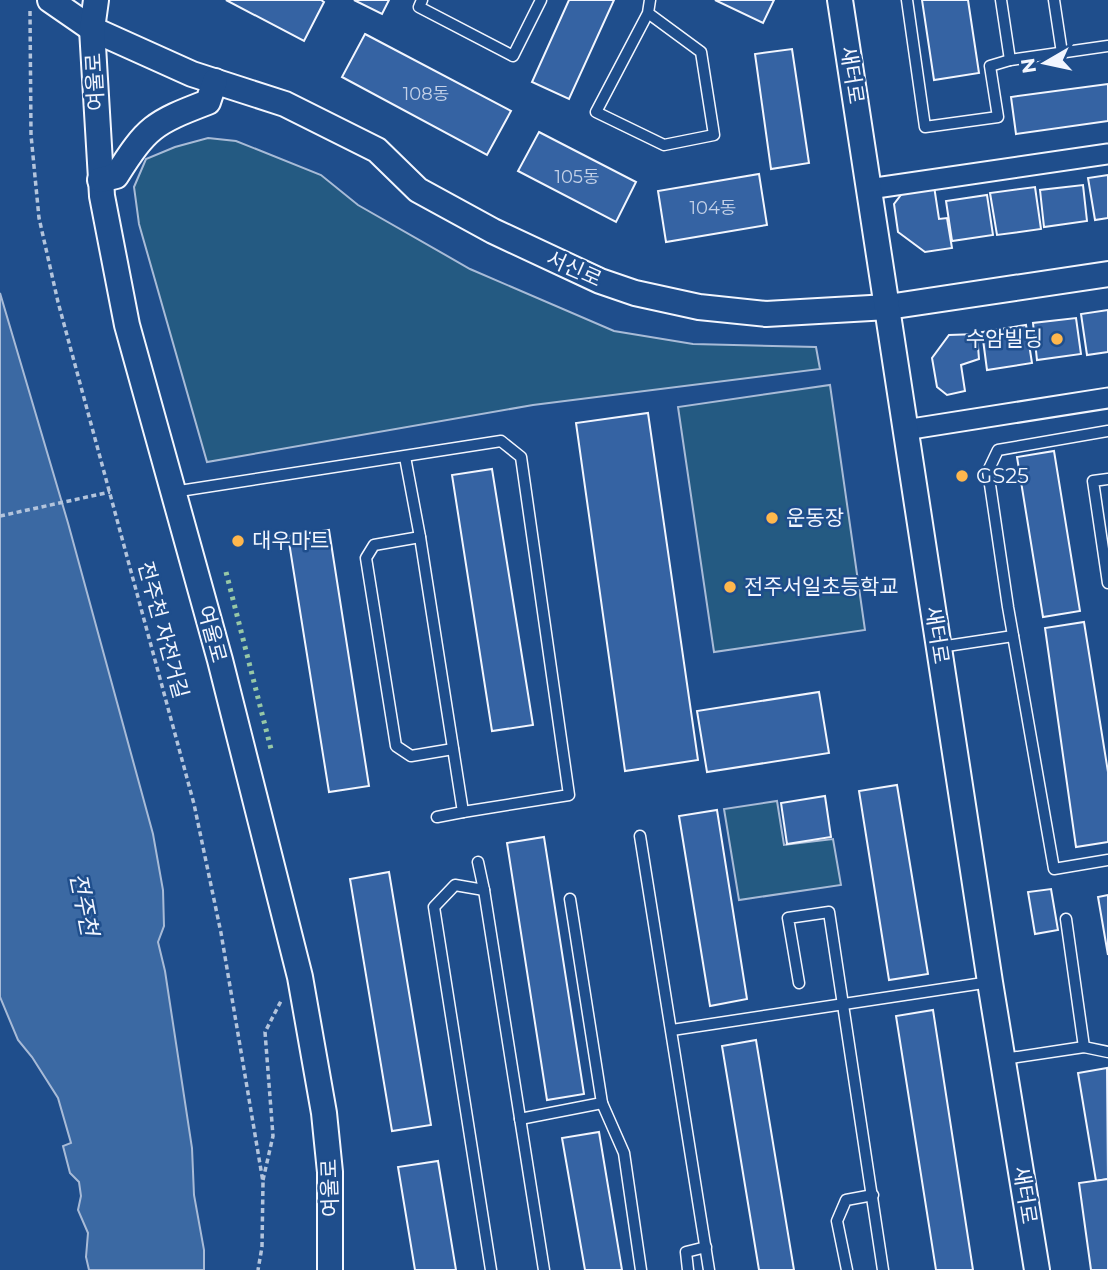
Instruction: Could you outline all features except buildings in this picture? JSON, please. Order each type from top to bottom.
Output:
[{"type":"street","name":"여울로","points":[[96,0],[92,29],[102,196],[127,325],[220,660],[300,976],[326,1125],[330,1172],[330,1270]]},
{"type":"street","name":"새터로","points":[[840,0],[990,982],[1037,1270]]},
{"type":"street","name":"서신로","points":[[44,1],[92,29],[192,74],[285,104],[377,150],[418,190],[492,231],[600,281],[635,293],[699,307],[766,314],[888,307],[1108,274]]},
{"type":"street","points":[[100,180],[116,177],[145,133],[166,118],[208,102],[215,81]]},
{"type":"street","points":[[869,189],[1108,154]]},
{"type":"street","points":[[905,430],[1108,398]]},
{"type":"lane","points":[[422,0],[419,7],[513,56],[541,0]]},
{"type":"lane","points":[[648,13],[701,52],[714,135],[664,145],[596,112],[648,13],[650,0]]},
{"type":"lane","points":[[907,0],[925,127],[998,117],[990,66],[1010,60],[1108,46]]},
{"type":"lane","points":[[1001,0],[1010,60]]},
{"type":"lane","points":[[1054,0],[1062,53]]},
{"type":"lane","points":[[1108,430],[998,450],[988,471],[1013,636],[1054,869],[1108,860]]},
{"type":"lane","points":[[173,492],[501,441],[521,457],[569,795],[437,817]]},
{"type":"lane","points":[[405,457],[463,812]]},
{"type":"lane","points":[[1108,479],[1093,481],[1108,583]]},
{"type":"lane","points":[[420,537],[374,545],[366,558],[396,746],[411,756],[453,749]]},
{"type":"lane","points":[[939,647],[1013,636]]},
{"type":"lane","points":[[640,836],[709,1270]]},
{"type":"lane","points":[[478,862],[544,1270]]},
{"type":"lane","points":[[484,890],[455,885],[435,907],[491,1270]]},
{"type":"lane","points":[[570,899],[602,1103],[624,1153],[641,1270]]},
{"type":"lane","points":[[799,983],[788,918],[829,912],[883,1270]]},
{"type":"lane","points":[[1066,919],[1084,1047]]},
{"type":"lane","points":[[672,1030],[990,982]]},
{"type":"lane","points":[[1004,1059],[1084,1047],[1108,1052]]},
{"type":"lane","points":[[520,1119],[602,1103]]},
{"type":"lane","points":[[847,1270],[837,1221],[846,1200],[873,1195]]},
{"type":"lane","points":[[688,1270],[686,1252],[706,1247]]},
{"type":"path","name":"전주천 자전거길","points":[[44,1],[31,135],[38,218],[58,302],[194,804],[221,933],[263,1182],[258,1270]]},
{"type":"path","points":[[0,516],[110,492]]},
{"type":"path","points":[[263,1182],[273,1136],[265,1032],[281,1000]]},
{"type":"shaded area","points":[[208,138],[236,141],[321,175],[358,205],[470,269],[614,331],[693,344],[816,347],[820,369],[533,405],[207,462],[139,224],[134,187],[146,159]]},
{"type":"shaded area","name":"운동장","points":[[830,385],[865,630],[714,652],[678,407]]},
{"type":"shaded area","points":[[777,801],[784,845],[833,839],[841,885],[739,900],[724,809]]},
{"type":"water","name":"전주천","points":[[0,293],[68,523],[153,834],[163,890],[164,926],[158,942],[165,971],[192,1148],[194,1195],[204,1250],[204,1270],[89,1270],[86,1257],[88,1233],[78,1210],[81,1196],[79,1182],[70,1173],[63,1146],[71,1143],[58,1098],[18,1040],[0,997]]},
{"type":"hedge","points":[[226,572],[271,749]]},
{"type":"place","name":"수암빌딩","points":[[1057,339]]},
{"type":"place","name":"GS25","points":[[962,476]]},
{"type":"place","name":"운동장","points":[[772,518]]},
{"type":"place","name":"대우마트","points":[[238,541]]},
{"type":"place","name":"전주서일초등학교","points":[[730,587]]}]
